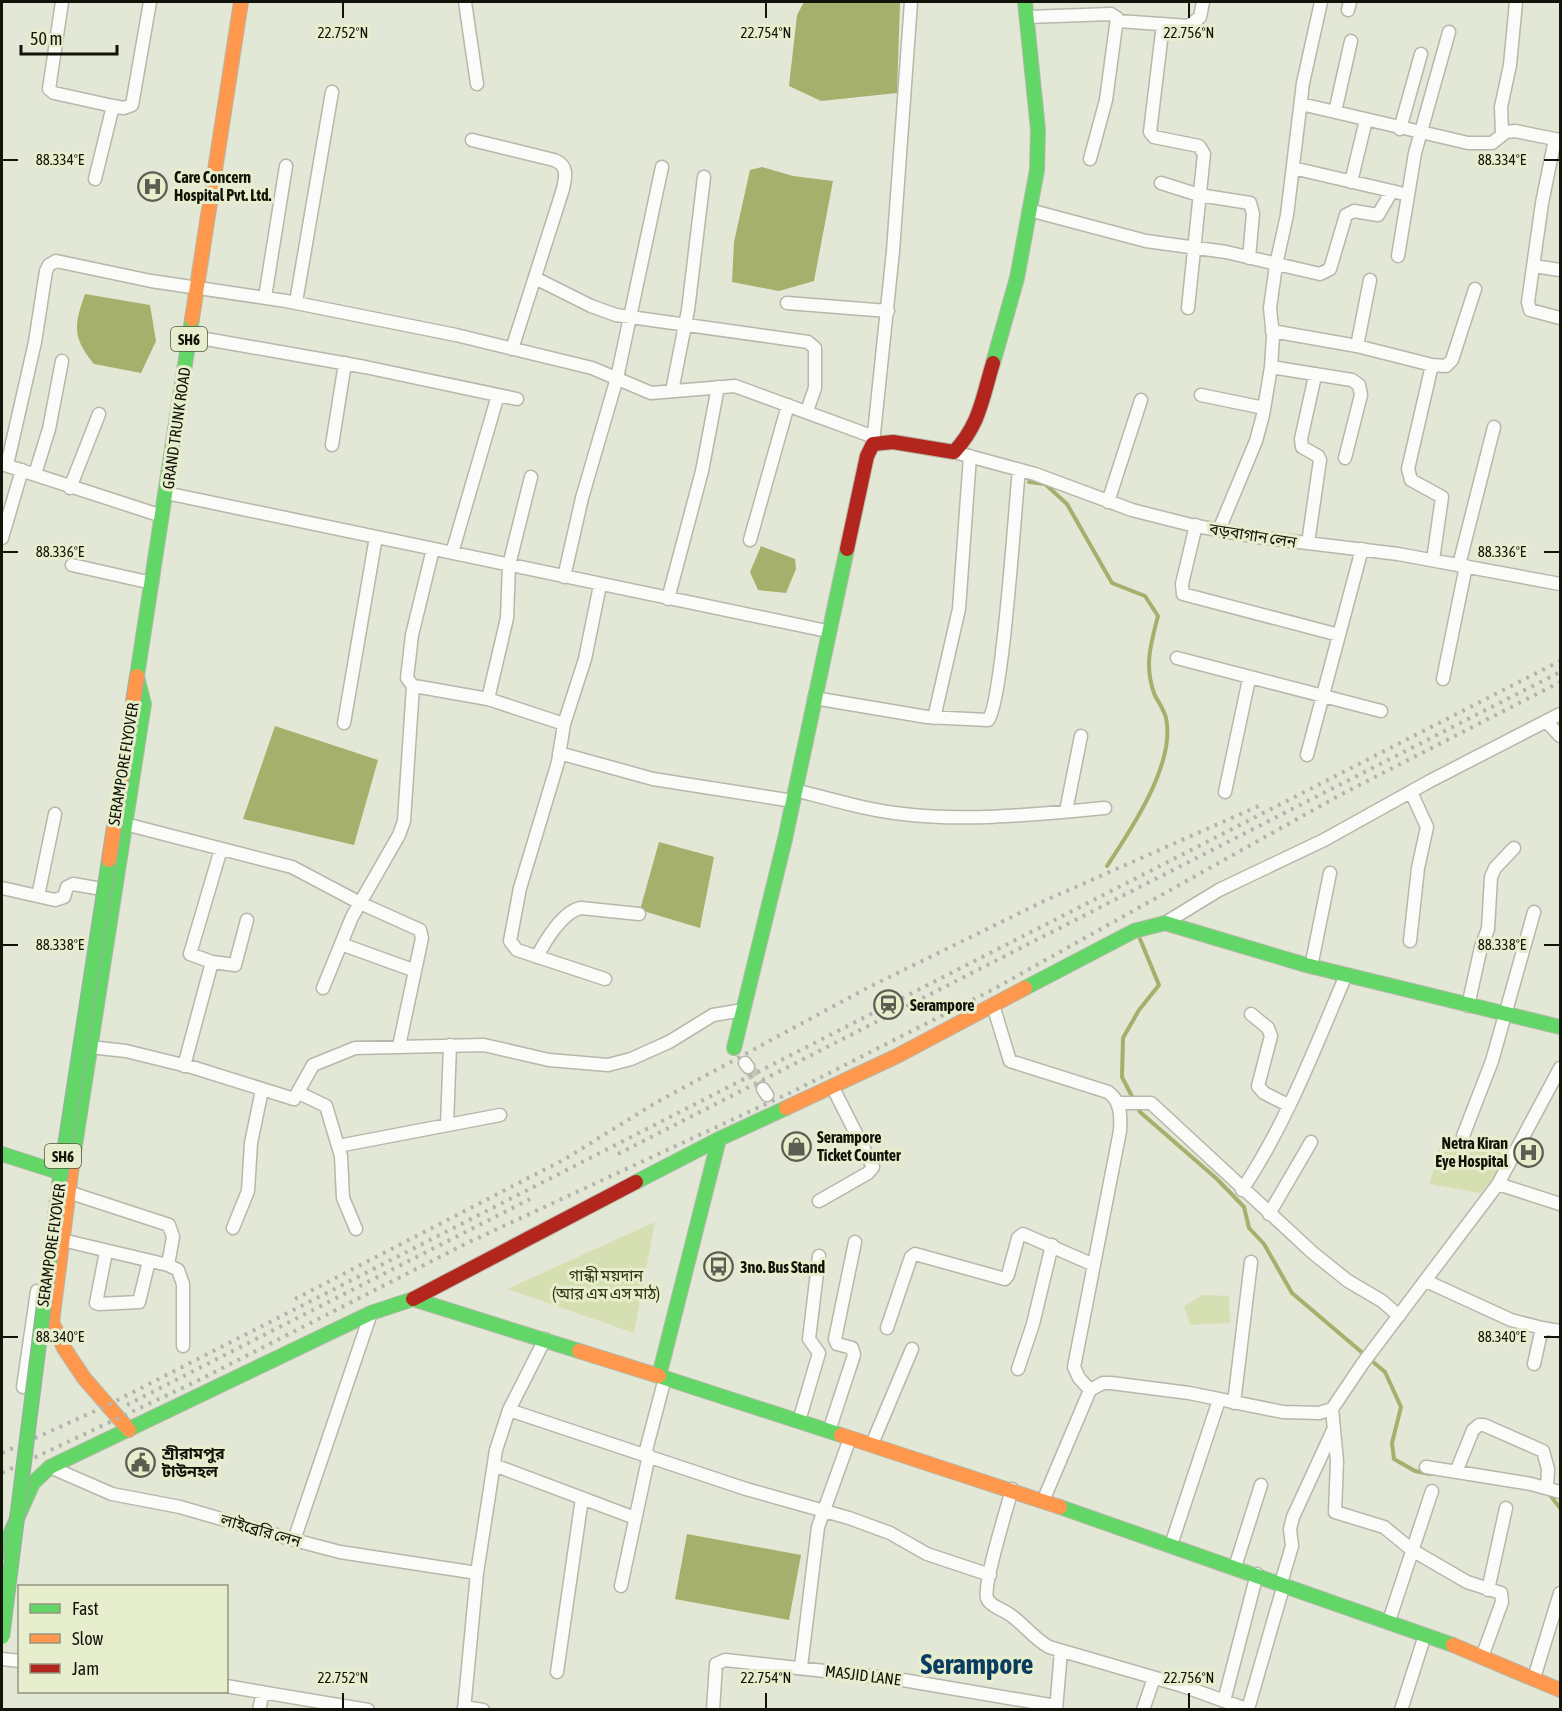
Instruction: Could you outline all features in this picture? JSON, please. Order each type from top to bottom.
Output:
[{"type":"street","points":[[62,2],[48,88],[54,93],[124,108],[132,105],[150,2]]},
{"type":"street","name":"GRAND TRUNK ROAD","points":[[137,676],[241,2]]},
{"type":"street","points":[[465,2],[477,84]]},
{"type":"street","points":[[735,1048],[794,795],[827,631],[867,456],[873,441],[888,311],[910,2]]},
{"type":"street","points":[[162,516],[70,488],[4,464],[35,342],[46,271],[51,262],[60,261],[197,288],[296,302],[456,335],[592,368],[651,393],[718,387],[745,389],[807,411],[873,441],[892,441],[941,452],[954,452],[970,435],[975,424],[1017,278],[1029,210],[1039,144],[1025,2]]},
{"type":"street","points":[[1118,21],[1193,25],[1200,17],[1203,2]]},
{"type":"street","points":[[1219,530],[1256,441],[1264,408],[1271,367],[1270,308],[1276,265],[1287,214],[1301,104],[1321,2]]},
{"type":"street","points":[[1502,134],[1501,107],[1510,65],[1516,2]]},
{"type":"street","points":[[1027,16],[1111,14],[1116,16],[1118,21],[1106,100],[1090,159]]},
{"type":"street","points":[[1163,24],[1150,132],[1154,137],[1202,147],[1204,154],[1188,308]]},
{"type":"street","points":[[1398,256],[1420,134],[1449,32]]},
{"type":"street","points":[[1335,112],[1351,41]]},
{"type":"street","points":[[1400,129],[1420,54]]},
{"type":"street","points":[[296,302],[332,92]]},
{"type":"street","points":[[1301,104],[1420,134],[1486,144],[1492,143],[1502,134],[1519,131],[1558,140],[1542,203],[1528,307],[1536,312],[1560,318]]},
{"type":"street","points":[[95,179],[113,106]]},
{"type":"street","points":[[1351,182],[1366,120]]},
{"type":"street","points":[[472,140],[554,160],[563,165],[565,177],[563,189],[512,349]]},
{"type":"street","points":[[265,297],[286,166]]},
{"type":"street","points":[[564,577],[582,498],[617,378],[662,167]]},
{"type":"street","points":[[1293,168],[1409,195]]},
{"type":"street","points":[[672,391],[686,324],[705,177]]},
{"type":"street","points":[[1161,183],[1199,195],[1250,203],[1253,214],[1249,258]]},
{"type":"street","points":[[1029,210],[1146,241],[1249,258],[1320,274],[1328,272],[1346,215],[1354,211],[1378,214],[1392,191]]},
{"type":"street","points":[[1534,266],[1560,270]]},
{"type":"street","points":[[535,278],[604,312],[813,344],[815,388],[807,411]]},
{"type":"street","points":[[1357,346],[1370,280]]},
{"type":"street","points":[[1272,331],[1357,346],[1432,365],[1446,366],[1452,360],[1475,289]]},
{"type":"street","points":[[788,303],[888,311]]},
{"type":"street","points":[[189,336],[345,363],[517,399]]},
{"type":"street","points":[[34,474],[49,429],[62,361]]},
{"type":"street","points":[[332,445],[345,363]]},
{"type":"street","points":[[1432,365],[1408,469],[1412,480],[1442,497],[1433,560]]},
{"type":"street","points":[[1271,367],[1315,376],[1352,380],[1359,385],[1361,395],[1346,458]]},
{"type":"street","points":[[1308,543],[1320,460],[1302,447],[1301,439],[1315,376]]},
{"type":"street","points":[[668,599],[702,471],[718,387]]},
{"type":"street","points":[[1201,394],[1264,408]]},
{"type":"street","points":[[452,554],[498,395]]},
{"type":"street","points":[[1108,502],[1141,400]]},
{"type":"street","points":[[750,540],[789,405]]},
{"type":"street","points":[[70,488],[99,414]]},
{"type":"street","points":[[1443,679],[1463,566],[1494,427]]},
{"type":"street","name":"বড়বাগান লেন","points":[[954,452],[1018,470],[1108,502],[1196,525],[1433,560],[1560,584]]},
{"type":"street","points":[[934,718],[959,609],[970,456]]},
{"type":"street","points":[[2,538],[22,470]]},
{"type":"street","points":[[814,698],[934,718],[983,722],[991,717],[1000,659],[1018,470]]},
{"type":"street","points":[[488,699],[507,618],[508,566],[531,477]]},
{"type":"street","points":[[166,493],[827,631]]},
{"type":"street","points":[[1196,525],[1182,584],[1183,594],[1339,634]]},
{"type":"street","points":[[344,723],[376,537]]},
{"type":"street","points":[[433,549],[416,620],[406,674],[408,682],[413,686],[488,699],[564,724]]},
{"type":"street","points":[[1307,755],[1362,549]]},
{"type":"street","points":[[72,565],[152,583]]},
{"type":"street","points":[[600,585],[585,659],[564,724],[559,753],[520,888],[510,934],[512,947],[605,979]]},
{"type":"street","points":[[23,1387],[96,888],[131,669],[140,654]]},
{"type":"street","points":[[1177,658],[1249,679],[1381,711]]},
{"type":"street","points":[[129,1430],[84,1378],[53,1328],[68,1191],[144,704],[137,676]]},
{"type":"street","name":"SERAMPORE FLYOVER","points":[[2,1637],[59,1185],[137,676]]},
{"type":"street","points":[[1225,792],[1249,679]]},
{"type":"street","points":[[323,988],[360,903],[399,835],[404,821],[413,686]]},
{"type":"street","points":[[2,1552],[33,1483],[50,1467],[371,1313],[413,1299],[719,1139],[832,1086],[1134,931],[1164,923],[1219,890],[1324,840],[1560,714]]},
{"type":"street","points":[[1546,721],[1560,736]]},
{"type":"street","points":[[1066,811],[1080,736]]},
{"type":"street","points":[[559,753],[653,779],[794,795],[902,814],[975,817],[1105,808]]},
{"type":"street","points":[[1410,941],[1418,868],[1427,827],[1411,792]]},
{"type":"street","points":[[38,896],[55,814]]},
{"type":"street","points":[[125,824],[292,867],[360,903],[420,930],[422,938],[413,970],[399,1046]]},
{"type":"street","points":[[1468,1006],[1481,947],[1488,929],[1491,877],[1495,868],[1514,848]]},
{"type":"street","points":[[221,849],[190,951],[192,956],[235,965],[247,920]]},
{"type":"street","points":[[1311,967],[1330,873]]},
{"type":"street","points":[[2,888],[56,900],[64,897],[67,886],[74,884],[96,888]]},
{"type":"street","points":[[537,957],[544,943],[572,909],[639,914]]},
{"type":"street","points":[[1463,1136],[1492,1061],[1534,912]]},
{"type":"street","points":[[1164,923],[1311,967],[1560,1027]]},
{"type":"street","points":[[341,944],[413,970]]},
{"type":"street","points":[[184,1066],[212,962]]},
{"type":"street","points":[[1242,1190],[1260,1162],[1288,1105],[1346,975]]},
{"type":"street","points":[[993,1005],[1010,1061],[1108,1092],[1118,1103],[1121,1116],[1120,1131],[1074,1367],[1079,1378],[1090,1390]]},
{"type":"street","points":[[90,1047],[126,1051],[294,1099],[308,1072],[319,1061],[355,1048],[484,1044],[549,1060],[608,1065],[631,1059],[669,1042],[712,1015],[743,1010]]},
{"type":"street","points":[[1251,1014],[1268,1028],[1271,1036],[1258,1086],[1264,1093],[1288,1105]]},
{"type":"street","points":[[447,1125],[450,1045]]},
{"type":"street","points":[[1043,1501],[1090,1390],[1102,1383],[1189,1393],[1294,1413],[1319,1413],[1332,1409],[1371,1352],[1498,1184],[1560,1068]]},
{"type":"street","points":[[819,1201],[868,1173],[873,1167],[832,1086]]},
{"type":"street","points":[[233,1228],[248,1191],[251,1143],[262,1090]]},
{"type":"street","points":[[299,1093],[324,1104],[338,1146],[343,1198],[356,1229]]},
{"type":"street","points":[[1118,1103],[1150,1103],[1313,1253],[1348,1281],[1382,1301],[1399,1316]]},
{"type":"street","points":[[338,1146],[501,1115]]},
{"type":"street","points":[[621,1586],[662,1377],[719,1139]]},
{"type":"street","points":[[1269,1214],[1311,1142]]},
{"type":"street","points":[[2,1154],[55,1171]]},
{"type":"street","points":[[1498,1184],[1560,1204]]},
{"type":"street","points":[[68,1191],[169,1225],[173,1237],[168,1265]]},
{"type":"street","points":[[887,1328],[911,1257],[915,1254],[1005,1279],[1021,1235],[1052,1245],[1094,1265]]},
{"type":"street","points":[[62,1240],[168,1265],[178,1270],[182,1277],[183,1346]]},
{"type":"street","points":[[829,1431],[854,1358],[853,1350],[837,1344],[835,1339],[855,1242]]},
{"type":"street","points":[[1018,1369],[1033,1324],[1052,1245]]},
{"type":"street","points":[[106,1252],[95,1299],[99,1304],[139,1302],[149,1261]]},
{"type":"street","points":[[799,1421],[819,1353],[809,1339],[819,1256]]},
{"type":"street","points":[[1234,1403],[1251,1262]]},
{"type":"street","points":[[1426,1281],[1511,1320],[1542,1329],[1560,1330]]},
{"type":"street","points":[[413,1299],[1012,1489],[1389,1621],[1560,1690]]},
{"type":"street","points":[[294,1540],[371,1313]]},
{"type":"street","points":[[1534,1364],[1542,1329]]},
{"type":"street","points":[[483,1710],[464,1708],[477,1573],[494,1465],[508,1410],[544,1339]]},
{"type":"street","points":[[872,1444],[912,1349]]},
{"type":"street","points":[[1172,1545],[1219,1400]]},
{"type":"street","points":[[1332,1409],[1337,1461],[1335,1512],[1384,1527],[1412,1550],[1467,1582],[1501,1593],[1503,1599],[1482,1657]]},
{"type":"street","points":[[508,1410],[647,1454],[746,1489],[825,1510],[890,1533],[927,1554],[990,1575]]},
{"type":"street","points":[[1456,1472],[1473,1430],[1479,1425],[1484,1425],[1543,1451],[1548,1469],[1547,1488]]},
{"type":"street","points":[[1012,1489],[990,1575],[987,1597],[990,1603],[1019,1621],[1041,1642],[1061,1651],[1248,1709],[1292,1546],[1290,1529],[1293,1517],[1334,1427]]},
{"type":"street","points":[[801,1667],[817,1534],[850,1438]]},
{"type":"street","points":[[494,1465],[636,1518]]},
{"type":"street","name":"লাইব্রেরি লেন","points":[[50,1467],[112,1494],[180,1507],[340,1552],[477,1573]]},
{"type":"street","points":[[1426,1467],[1560,1492]]},
{"type":"street","points":[[1235,1567],[1261,1485]]},
{"type":"street","points":[[1389,1621],[1432,1491]]},
{"type":"street","points":[[557,1672],[582,1498]]},
{"type":"street","points":[[1488,1590],[1506,1508]]},
{"type":"street","points":[[1224,1701],[1257,1574]]},
{"type":"street","points":[[1534,1678],[1560,1593]]},
{"type":"street","points":[[1401,1710],[1425,1635]]},
{"type":"street","points":[[1056,1708],[1061,1651]]},
{"type":"street","points":[[2,1659],[18,1661]]},
{"type":"street","name":"MASJID LANE","points":[[713,1710],[716,1664],[721,1660],[897,1679],[1056,1708]]},
{"type":"street","points":[[1143,1710],[1154,1678]]},
{"type":"street","points":[[228,1686],[368,1710]]},
{"type":"street","points":[[259,1710],[263,1692]]},
{"type":"green space","points":[[1441,1138],[1467,1139],[1513,1157],[1480,1193],[1430,1184]]},
{"type":"green space","name":"গান্ধী ময়দান (আর এম এস মাঠ)","points":[[655,1222],[634,1333],[507,1289]]},
{"type":"green space","points":[[1203,1295],[1229,1296],[1230,1323],[1190,1325],[1184,1306]]},
{"type":"shaded area","points":[[804,2],[900,3],[897,93],[821,101],[789,86],[797,15]]},
{"type":"shaded area","points":[[762,167],[793,176],[833,181],[814,281],[779,291],[732,282],[734,242],[750,170]]},
{"type":"shaded area","points":[[85,294],[150,305],[156,341],[141,373],[94,364],[87,355],[77,330]]},
{"type":"shaded area","points":[[761,546],[795,559],[796,569],[786,593],[758,590],[750,572]]},
{"type":"shaded area","points":[[275,726],[378,760],[354,845],[243,819]]},
{"type":"shaded area","points":[[659,842],[714,857],[700,928],[640,910]]},
{"type":"shaded area","points":[[687,1534],[801,1555],[789,1620],[675,1599]]},
{"type":"waterway","points":[[1029,482],[1045,484],[1067,504],[1112,583],[1145,596],[1158,616],[1151,645],[1149,673],[1154,693],[1166,718],[1167,736],[1164,755],[1158,775],[1139,815],[1107,866]]},
{"type":"waterway","points":[[1140,939],[1159,985],[1139,1010],[1123,1038],[1122,1077],[1140,1112],[1217,1179],[1244,1207],[1249,1228],[1264,1244],[1292,1293],[1385,1372],[1401,1407],[1392,1443],[1394,1459],[1415,1471],[1430,1474]]},
{"type":"waterway","points":[[1550,1495],[1560,1508]]},
{"type":"tunnel","points":[[748,1067],[763,1089]]},
{"type":"railway","points":[[2,1453],[106,1406],[1560,661]]},
{"type":"railway","points":[[618,1154],[1560,672]]},
{"type":"railway","points":[[2,1473],[197,1381],[467,1243],[794,1091],[992,990],[1340,795],[1560,682]]},
{"type":"railway","points":[[295,1299],[565,1159],[657,1102],[867,988],[1044,901],[1261,805]]},
{"type":"railway","points":[[127,1405],[530,1199]]},
{"type":"traffic: fast","points":[[993,363],[1017,278],[1037,170],[1038,130],[1025,2]]},
{"type":"traffic: fast","points":[[137,676],[192,319]]},
{"type":"traffic: fast","points":[[734,1048],[785,839],[847,549]]},
{"type":"traffic: fast","points":[[73,1158],[144,704],[137,677]]},
{"type":"traffic: fast","points":[[2,1637],[59,1185],[109,860]]},
{"type":"traffic: fast","points":[[1025,988],[1134,931],[1165,923],[1306,965],[1560,1027]]},
{"type":"traffic: fast","points":[[786,1108],[719,1139],[659,1376],[841,1435]]},
{"type":"traffic: fast","points":[[636,1182],[719,1139]]},
{"type":"traffic: fast","points":[[2,1154],[55,1171]]},
{"type":"traffic: fast","points":[[2,1552],[33,1483],[50,1467],[371,1313],[413,1299],[579,1351]]},
{"type":"traffic: fast","points":[[1060,1507],[1453,1645]]},
{"type":"traffic: slow","points":[[192,319],[241,2]]},
{"type":"traffic: slow","points":[[109,860],[137,676]]},
{"type":"traffic: slow","points":[[786,1108],[897,1056],[1025,988]]},
{"type":"traffic: slow","points":[[73,1158],[52,1322],[64,1348],[84,1378],[129,1430]]},
{"type":"traffic: slow","points":[[579,1351],[659,1376]]},
{"type":"traffic: slow","points":[[841,1435],[1060,1507]]},
{"type":"traffic: slow","points":[[1453,1645],[1560,1690]]},
{"type":"traffic: jam","points":[[847,549],[867,456],[873,444],[893,442],[954,452],[963,442],[975,421],[993,363]]},
{"type":"traffic: jam","points":[[413,1299],[636,1182]]},
{"type":"place","name":"Care Concern Hospital Pvt. Ltd.","points":[[153,186]]},
{"type":"place","name":"Serampore","points":[[889,1005]]},
{"type":"place","name":"Serampore Ticket Counter","points":[[796,1146]]},
{"type":"place","name":"Netra Kiran Eye Hospital","points":[[1529,1152]]},
{"type":"place","name":"3no. Bus Stand","points":[[719,1267]]},
{"type":"place","name":"শ্রীরামপুর টাউনহল","points":[[141,1462]]},
{"type":"district","name":"Serampore","points":[[977,1664]]}]
